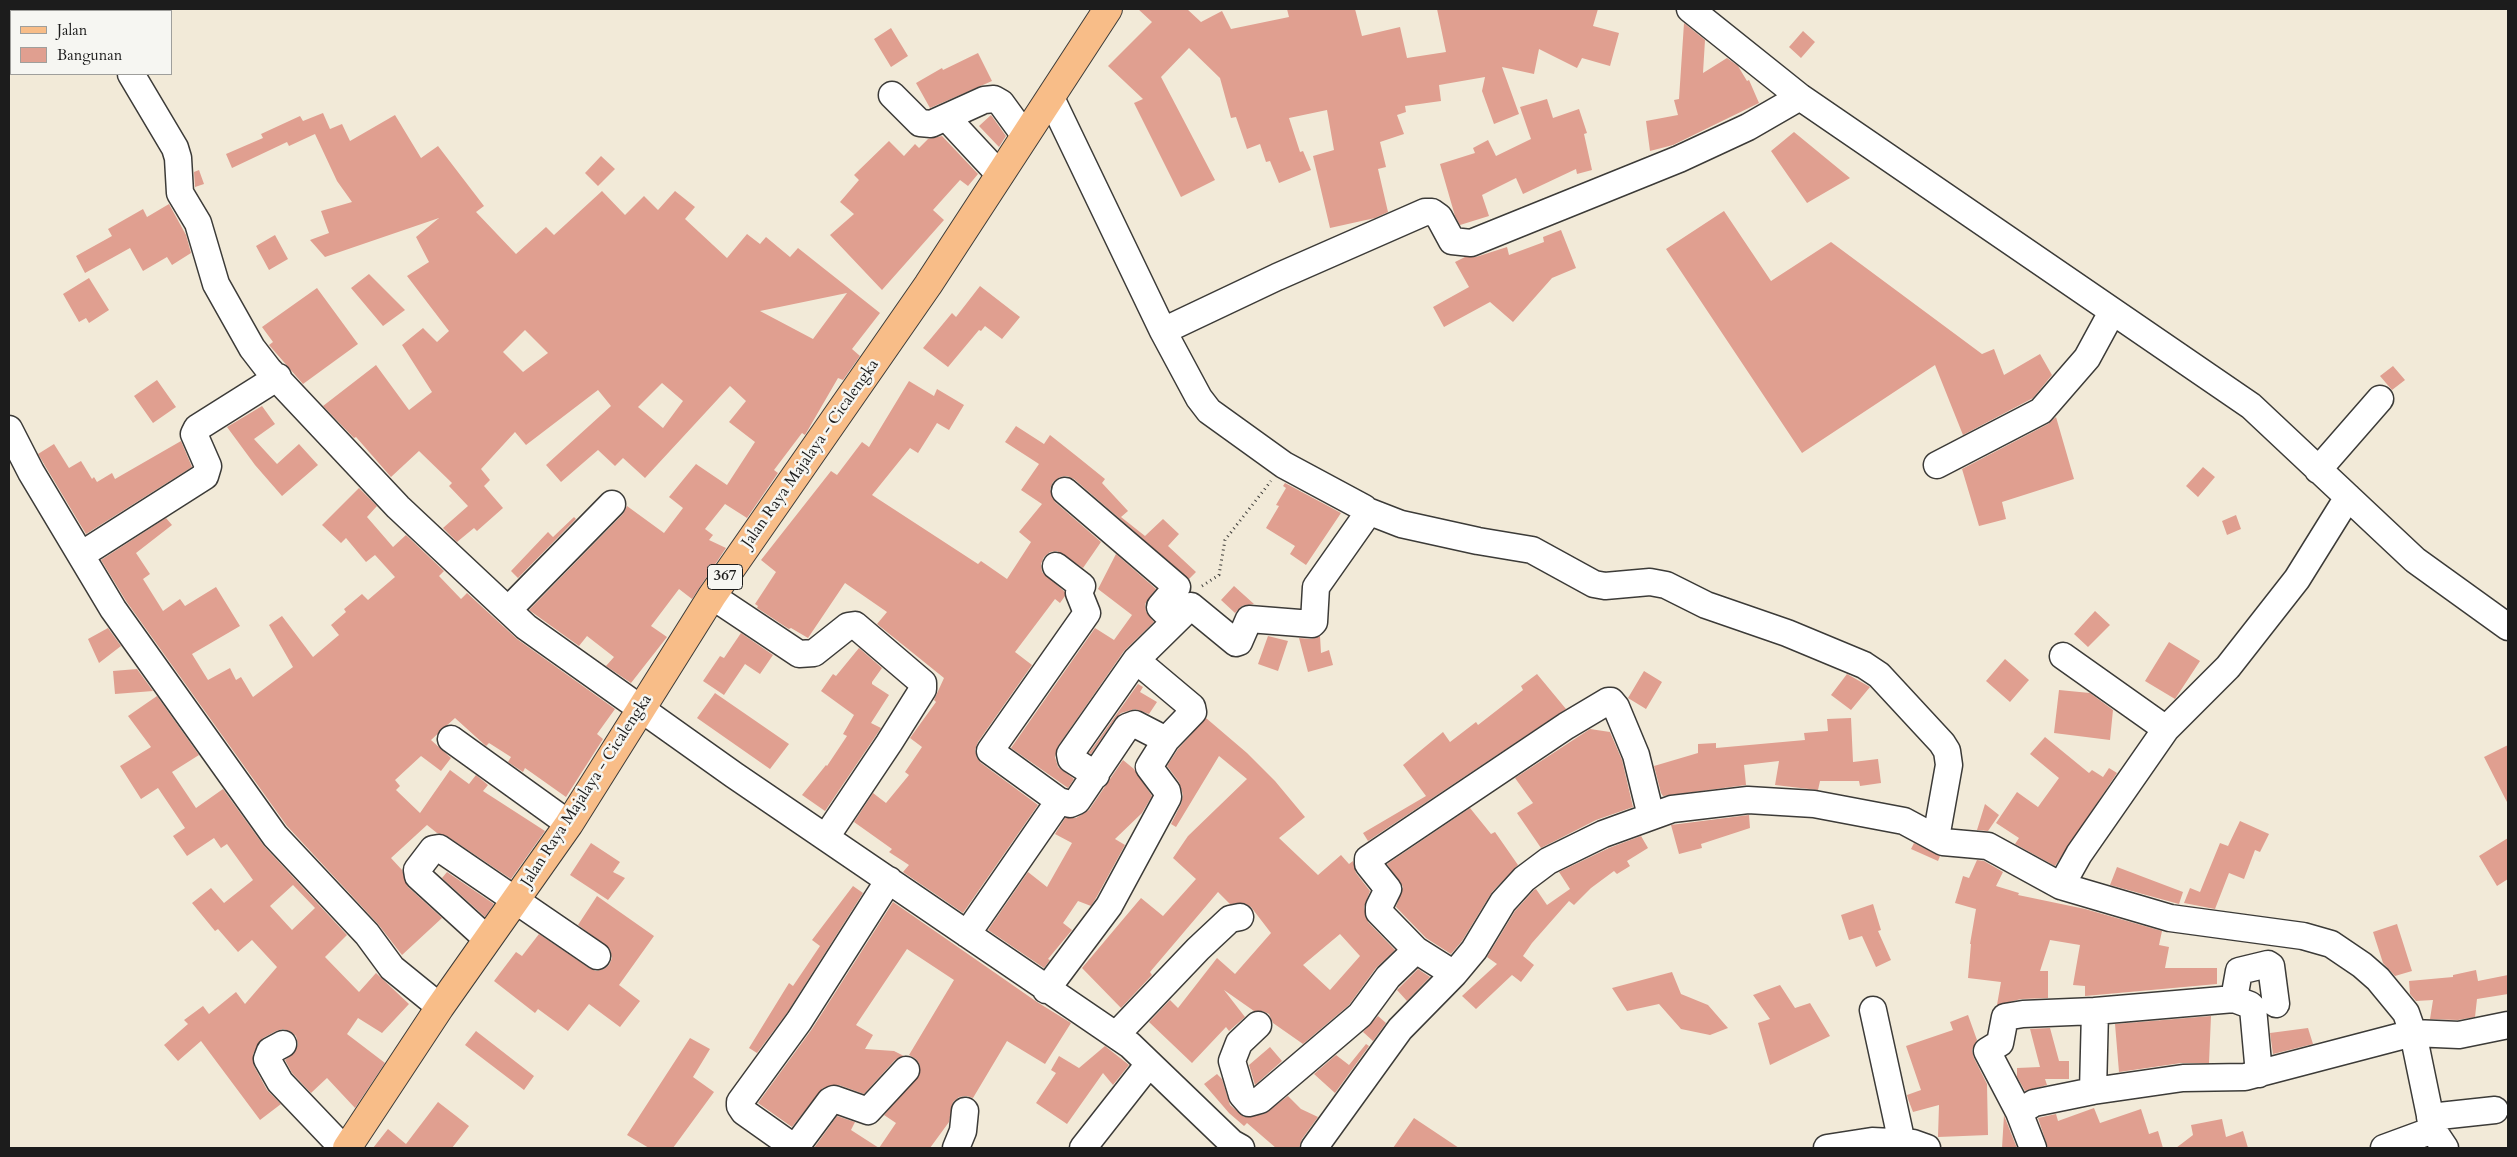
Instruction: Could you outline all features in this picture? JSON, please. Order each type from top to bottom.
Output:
[{"type":"main road","name":"Jalan Raya Majalaya - Cicalengka","points":[[347,1148],[440,1007],[569,824],[712,596],[928,285],[1108,9]]},
{"type":"street","points":[[1690,9],[1800,97],[2251,406],[2415,560],[2508,627]]},
{"type":"street","points":[[132,75],[177,154],[180,193],[196,218],[220,292],[252,348],[398,507],[526,627],[1046,990],[1130,1045],[1209,1121],[1241,1148]]},
{"type":"street","points":[[892,95],[920,123],[931,124],[984,100],[994,99],[1001,103],[1026,136]]},
{"type":"street","points":[[1163,331],[1277,277],[1425,212],[1432,212],[1439,217],[1452,241],[1470,243],[1679,159],[1748,127],[1800,97]]},
{"type":"street","points":[[1051,98],[1163,331],[1199,398],[1209,412],[1284,465],[1365,510],[1401,524],[1532,550],[1594,584],[1605,586],[1650,582],[1666,585],[1715,609],[1787,634],[1864,665],[1878,675],[1942,743],[1947,751],[1949,765],[1936,838]]},
{"type":"street","points":[[947,118],[1000,175]]},
{"type":"street","points":[[1937,465],[2042,411],[2087,358],[2112,312]]},
{"type":"street","points":[[81,555],[205,476],[208,466],[194,434],[197,428],[278,377]]},
{"type":"street","points":[[2318,470],[2380,399]]},
{"type":"street","points":[[9,429],[31,472],[113,609],[280,844],[367,934],[392,968],[440,1007]]},
{"type":"street","points":[[1065,491],[1177,587],[1160,607],[1174,621]]},
{"type":"street","points":[[2060,886],[2079,854],[2166,729],[2240,653],[2297,579],[2348,497]]},
{"type":"street","points":[[508,610],[612,504]]},
{"type":"street","points":[[1096,775],[1071,759],[1070,754],[1136,660],[1174,621],[1189,607],[1194,607],[1236,643],[1239,642],[1249,619],[1312,624],[1314,622],[1316,586],[1366,516],[1365,510]]},
{"type":"street","points":[[1056,566],[1082,586],[1079,593],[1087,613],[990,751],[1059,802],[1070,804],[1078,801],[1130,725],[1135,724],[1166,740]]},
{"type":"street","points":[[712,596],[799,654],[814,653],[848,626],[855,625],[923,684],[923,688],[889,743],[826,837]]},
{"type":"street","points":[[2062,656],[2166,729]]},
{"type":"street","points":[[1046,990],[1109,906],[1168,797],[1167,791],[1149,767],[1166,740],[1193,712],[1193,708],[1136,660]]},
{"type":"street","points":[[1454,974],[1416,950],[1379,912],[1379,906],[1388,890],[1368,864],[1368,859],[1605,701],[1611,701],[1616,707],[1636,755],[1651,816]]},
{"type":"street","points":[[451,739],[569,824]]},
{"type":"street","points":[[1314,1148],[1400,1029],[1454,974],[1474,950],[1503,902],[1524,880],[1548,861],[1603,834],[1651,816],[1672,809],[1748,800],[1805,804],[1904,822],[1943,842],[1988,846],[2060,886],[2170,918],[2303,936],[2331,944],[2362,965],[2392,994],[2406,1013],[2413,1032],[2436,1132]]},
{"type":"street","points":[[967,934],[1059,802]]},
{"type":"street","points":[[488,939],[418,876],[417,870],[433,849],[439,848],[596,956]]},
{"type":"street","points":[[889,880],[799,1021],[740,1102],[744,1112],[795,1148],[830,1101],[834,1099],[868,1111],[906,1070]]},
{"type":"street","points":[[1116,1035],[1230,919],[1240,917]]},
{"type":"street","points":[[1258,1025],[1239,1043],[1233,1056],[1233,1069],[1242,1095],[1250,1102],[1257,1102],[1360,1015],[1388,977],[1416,950]]},
{"type":"street","points":[[2234,999],[2239,971],[2268,964],[2271,966],[2276,1004]]},
{"type":"street","points":[[2033,1148],[2019,1112],[1987,1052],[2000,1043],[2004,1017],[2023,1014],[2095,1011],[2234,999],[2253,1008],[2259,1074]]},
{"type":"street","points":[[1873,1010],[1902,1143]]},
{"type":"street","points":[[2093,1091],[2095,1011]]},
{"type":"street","points":[[2019,1112],[2034,1103],[2093,1091],[2183,1078],[2245,1077],[2413,1032],[2459,1035],[2508,1026]]},
{"type":"street","points":[[283,1044],[270,1051],[267,1060],[280,1082],[343,1148]]},
{"type":"street","points":[[1083,1148],[1149,1064]]},
{"type":"street","points":[[1209,1121],[1242,1095]]},
{"type":"street","points":[[2384,1148],[2436,1132],[2495,1110]]},
{"type":"street","points":[[956,1148],[963,1131],[965,1111]]},
{"type":"street","points":[[1827,1148],[1902,1143],[1927,1148]]},
{"type":"path","points":[[1177,587],[1201,586],[1219,575],[1225,540],[1284,465]]},
{"type":"building","points":[[1138,9],[1187,9],[1201,22],[1222,11],[1231,29],[1289,17],[1287,9],[1355,9],[1362,36],[1400,27],[1407,58],[1446,52],[1437,9],[1598,9],[1593,26],[1619,33],[1610,66],[1582,58],[1577,68],[1539,49],[1534,74],[1502,67],[1519,114],[1494,124],[1482,91],[1485,77],[1439,85],[1441,101],[1405,106],[1406,112],[1397,115],[1404,134],[1380,142],[1386,167],[1378,169],[1388,212],[1375,218],[1330,228],[1313,156],[1334,150],[1327,110],[1289,118],[1300,152],[1303,151],[1311,170],[1279,183],[1270,161],[1266,162],[1260,144],[1247,149],[1236,117],[1231,118],[1220,78],[1189,48],[1161,77],[1215,180],[1181,197],[1134,103],[1143,99],[1108,66],[1152,22]]},
{"type":"building","points":[[1684,23],[1705,40],[1703,73],[1727,58],[1738,66],[1747,81],[1749,80],[1759,103],[1673,145],[1650,151],[1646,121],[1678,115],[1674,100],[1679,99]]},
{"type":"building","points":[[891,28],[908,56],[891,67],[874,39]]},
{"type":"building","points":[[1803,31],[1815,42],[1801,58],[1789,47]]},
{"type":"building","points":[[978,53],[992,81],[930,108],[916,83],[942,68],[943,70]]},
{"type":"building","points":[[1547,99],[1553,118],[1579,109],[1587,133],[1584,134],[1592,170],[1577,174],[1576,169],[1523,194],[1516,178],[1482,195],[1489,216],[1460,225],[1455,216],[1440,164],[1475,153],[1473,148],[1488,140],[1496,156],[1531,139],[1520,107]]},
{"type":"building","points":[[323,113],[330,129],[342,124],[350,141],[395,115],[421,158],[438,146],[484,206],[476,212],[516,254],[546,227],[554,235],[602,191],[625,215],[644,196],[658,210],[675,191],[695,207],[685,219],[727,258],[747,234],[760,244],[766,237],[790,257],[798,248],[880,313],[852,349],[860,356],[843,380],[838,378],[805,435],[802,433],[774,470],[778,473],[747,518],[725,504],[705,529],[713,535],[709,540],[726,548],[692,599],[679,589],[651,626],[667,637],[631,683],[606,666],[614,657],[587,636],[579,646],[529,610],[623,514],[627,506],[664,533],[683,508],[669,497],[696,464],[727,485],[755,442],[729,422],[746,401],[730,386],[645,478],[623,458],[615,466],[598,450],[561,482],[546,465],[611,406],[598,390],[526,445],[515,432],[481,469],[490,480],[484,486],[503,508],[477,531],[474,528],[457,542],[443,528],[468,506],[449,486],[452,483],[419,451],[391,477],[356,437],[354,438],[323,406],[376,365],[409,410],[432,392],[402,345],[423,328],[437,342],[449,331],[407,276],[429,262],[416,237],[439,218],[325,257],[310,240],[329,233],[321,211],[352,202],[337,181],[315,134],[289,146],[287,142],[232,168],[226,154],[263,138],[261,134],[300,116],[303,121]],"holes":[[[847,293],[813,339],[760,311]],[[525,330],[548,353],[523,372],[503,352]],[[662,383],[683,401],[663,428],[638,407]]]},
{"type":"building","points":[[991,115],[1006,136],[999,147],[979,126]]},
{"type":"building","points":[[1794,132],[1850,178],[1807,203],[1771,151]]},
{"type":"building","points":[[942,136],[978,174],[968,186],[960,180],[933,210],[944,220],[882,290],[830,235],[854,214],[840,202],[859,180],[854,175],[889,141],[904,156],[915,144],[919,148],[928,139]]},
{"type":"building","points":[[601,156],[615,169],[598,186],[585,173]]},
{"type":"building","points":[[199,170],[204,184],[195,187],[194,172]]},
{"type":"building","points":[[169,204],[186,235],[191,253],[172,265],[167,257],[143,271],[130,248],[85,273],[76,256],[112,236],[108,229],[143,209],[147,217]]},
{"type":"building","points":[[1724,211],[1771,281],[1831,242],[1982,354],[1994,349],[2004,375],[2040,354],[2052,375],[2033,398],[1963,435],[1935,365],[1802,453],[1666,249]]},
{"type":"building","points":[[1561,230],[1576,268],[1552,278],[1513,322],[1490,302],[1444,327],[1433,307],[1469,287],[1455,262],[1465,257],[1476,257],[1507,247],[1509,255],[1544,242],[1543,237]]},
{"type":"building","points":[[275,235],[288,259],[269,270],[256,246]]},
{"type":"building","points":[[369,274],[405,310],[383,326],[351,288]]},
{"type":"building","points":[[89,278],[109,310],[89,323],[86,318],[79,322],[63,294]]},
{"type":"building","points":[[980,286],[1020,317],[1002,339],[985,326],[981,331],[979,330],[948,367],[923,348],[952,313],[956,317]]},
{"type":"building","points":[[317,288],[358,344],[303,384],[269,345],[273,342],[262,327]]},
{"type":"building","points":[[2393,366],[2405,380],[2392,390],[2380,376]]},
{"type":"building","points":[[157,380],[176,407],[153,423],[134,396]]},
{"type":"building","points":[[909,381],[934,396],[937,389],[964,405],[949,430],[937,423],[918,453],[910,448],[872,495],[978,564],[981,561],[1007,579],[1031,542],[1019,532],[1042,504],[1021,490],[1039,464],[1005,442],[1016,426],[1044,444],[1050,435],[1105,479],[1102,483],[1128,511],[1121,517],[1145,536],[1163,519],[1179,534],[1168,546],[1196,572],[1189,579],[1074,479],[1067,476],[1060,477],[1053,482],[1050,489],[1055,502],[1101,542],[1083,568],[1057,551],[1050,552],[1044,557],[1041,564],[1042,572],[1065,592],[1065,596],[1060,603],[1055,599],[1015,652],[1032,665],[978,742],[975,750],[977,758],[981,763],[1038,805],[963,913],[903,872],[909,865],[889,852],[892,849],[854,822],[873,793],[886,803],[909,775],[905,772],[922,747],[910,738],[936,702],[934,700],[944,678],[877,624],[887,612],[845,583],[808,638],[791,628],[789,629],[757,608],[758,606],[755,604],[776,572],[761,560],[831,471],[837,475],[862,442],[869,447]]},
{"type":"building","points":[[262,406],[275,424],[254,439],[277,464],[299,444],[318,465],[282,496],[255,465],[227,427]]},
{"type":"building","points":[[2056,417],[2074,479],[2002,502],[2006,519],[1979,526],[1962,469],[2048,424]]},
{"type":"building","points":[[181,441],[192,467],[86,534],[38,454],[54,444],[69,468],[81,461],[92,479],[94,477],[97,482],[112,473],[115,479]]},
{"type":"building","points":[[2203,467],[2215,477],[2198,497],[2186,486]]},
{"type":"building","points":[[1285,483],[1341,513],[1306,565],[1290,554],[1295,546],[1266,528],[1279,506],[1276,505],[1286,488],[1283,486]]},
{"type":"building","points":[[359,488],[377,506],[367,517],[393,547],[406,535],[444,571],[439,576],[461,599],[467,593],[517,639],[615,709],[597,734],[603,739],[566,797],[525,768],[523,772],[508,762],[511,757],[489,743],[486,746],[455,718],[431,740],[451,758],[441,771],[421,756],[395,780],[400,786],[396,790],[420,813],[450,770],[469,784],[476,775],[488,785],[483,791],[545,831],[511,879],[447,836],[437,833],[427,825],[391,858],[402,870],[408,887],[442,918],[402,955],[378,924],[287,826],[126,601],[101,560],[166,518],[172,525],[136,553],[150,574],[143,579],[163,611],[180,599],[185,606],[216,587],[240,626],[192,654],[208,680],[230,668],[236,680],[241,677],[253,697],[293,667],[269,625],[282,616],[313,657],[339,635],[331,625],[346,612],[344,609],[362,594],[368,600],[395,577],[375,555],[366,562],[346,538],[341,543],[322,525]]},
{"type":"building","points":[[2236,515],[2241,529],[2227,535],[2222,521]]},
{"type":"building","points":[[574,517],[576,519],[518,578],[511,571],[548,532],[553,537]]},
{"type":"building","points":[[1116,554],[1156,589],[1145,604],[1146,612],[1154,622],[1124,651],[1058,746],[1055,757],[1058,767],[1074,779],[1068,788],[1011,748],[1095,628],[1114,640],[1132,615],[1098,589]]},
{"type":"building","points":[[1234,586],[1254,604],[1242,606],[1235,613],[1221,600]]},
{"type":"building","points":[[2095,611],[2110,625],[2088,647],[2074,634]]},
{"type":"building","points":[[108,628],[121,646],[99,663],[88,639]]},
{"type":"building","points":[[741,633],[773,655],[760,674],[745,664],[724,695],[703,681],[720,656],[724,658]]},
{"type":"building","points":[[1268,636],[1288,641],[1278,671],[1258,664]]},
{"type":"building","points":[[1320,636],[1321,653],[1329,650],[1333,665],[1308,672],[1299,638],[1311,639]]},
{"type":"building","points":[[2169,642],[2200,661],[2175,699],[2145,681]]},
{"type":"building","points":[[859,648],[882,668],[872,684],[889,695],[871,723],[881,728],[825,811],[802,795],[827,766],[847,736],[843,734],[854,715],[821,691],[833,674],[836,676]]},
{"type":"building","points":[[2005,659],[2029,680],[2010,702],[1986,681]]},
{"type":"building","points":[[137,669],[153,691],[115,694],[113,671]]},
{"type":"building","points":[[1644,671],[1662,682],[1646,709],[1628,698]]},
{"type":"building","points":[[1537,674],[1566,709],[1368,841],[1363,833],[1426,796],[1403,765],[1443,732],[1450,742],[1476,722],[1478,725],[1523,690],[1521,686]]},
{"type":"building","points":[[1847,674],[1870,687],[1851,710],[1831,695]]},
{"type":"building","points":[[1138,684],[1143,687],[1140,692],[1157,702],[1149,714],[1135,709],[1121,713],[1091,754],[1089,753]]},
{"type":"building","points":[[2059,690],[2090,693],[2113,710],[2110,740],[2054,733]]},
{"type":"building","points":[[715,693],[789,744],[770,769],[697,718]]},
{"type":"building","points":[[157,696],[199,755],[172,772],[196,808],[223,789],[264,846],[347,935],[325,957],[359,992],[376,973],[409,1004],[382,1033],[358,1018],[347,1034],[385,1063],[355,1108],[327,1078],[311,1093],[292,1073],[285,1060],[295,1052],[298,1044],[296,1036],[290,1031],[283,1029],[263,1038],[253,1054],[254,1066],[267,1090],[281,1104],[260,1120],[201,1041],[178,1061],[164,1045],[188,1024],[184,1020],[203,1006],[209,1014],[236,992],[245,1004],[277,967],[252,940],[238,952],[218,929],[215,931],[192,903],[211,888],[224,903],[253,880],[227,844],[221,848],[214,838],[187,856],[173,836],[185,828],[158,788],[141,799],[120,766],[151,747],[128,716]],"holes":[[[293,885],[315,908],[292,930],[270,906]]]},
{"type":"building","points":[[1206,718],[1247,753],[1275,781],[1305,817],[1279,838],[1318,875],[1341,855],[1349,864],[1353,861],[1356,873],[1370,891],[1364,907],[1368,922],[1395,950],[1376,968],[1349,1005],[1303,1044],[1273,1023],[1269,1014],[1262,1011],[1254,1011],[1224,990],[1245,1017],[1229,1031],[1226,1027],[1192,1063],[1149,1022],[1170,1000],[1178,1008],[1217,958],[1235,974],[1271,933],[1251,907],[1244,903],[1230,904],[1218,892],[1150,972],[1152,975],[1121,1008],[1082,968],[1141,898],[1163,916],[1196,879],[1173,858],[1188,836],[1247,779],[1219,756],[1176,827],[1171,824],[1181,804],[1183,795],[1179,782],[1167,766],[1178,749]],"holes":[[[1340,934],[1360,956],[1330,990],[1303,965]]]},
{"type":"building","points":[[1851,718],[1853,762],[1878,759],[1881,783],[1860,786],[1859,781],[1820,781],[1818,790],[1775,785],[1779,761],[1744,765],[1746,785],[1663,796],[1661,793],[1654,766],[1698,753],[1698,744],[1716,743],[1716,748],[1805,740],[1804,733],[1828,731],[1827,719]]},
{"type":"building","points":[[1590,729],[1610,732],[1622,760],[1633,807],[1596,820],[1541,848],[1517,813],[1533,803],[1515,778]]},
{"type":"building","points":[[2045,737],[2089,773],[2092,770],[2103,777],[2109,768],[2117,773],[2055,866],[2015,844],[2019,838],[1996,823],[2017,792],[2038,807],[2059,778],[2030,754]]},
{"type":"building","points":[[2508,745],[2508,804],[2484,757]]},
{"type":"building","points":[[1123,760],[1134,769],[1152,796],[1142,813],[1115,839],[1125,845],[1096,898],[1091,906],[1078,901],[1063,923],[1072,930],[1048,959],[1050,960],[1044,968],[988,930],[1028,872],[1047,887],[1072,843],[1055,834],[1065,818],[1076,818],[1089,810]]},
{"type":"building","points":[[1985,804],[1999,815],[1988,831],[1977,830]]},
{"type":"building","points":[[1470,808],[1491,834],[1495,832],[1518,865],[1492,892],[1462,941],[1451,954],[1426,938],[1396,907],[1403,887],[1387,864]]},
{"type":"building","points":[[1749,815],[1750,828],[1701,844],[1702,848],[1679,854],[1671,825]]},
{"type":"building","points":[[2240,821],[2269,834],[2260,852],[2255,850],[2244,879],[2229,873],[2215,909],[2184,903],[2190,888],[2200,892],[2220,843],[2228,846]]},
{"type":"building","points":[[1641,836],[1648,848],[1627,861],[1630,866],[1617,874],[1614,871],[1591,888],[1574,905],[1569,901],[1532,943],[1523,956],[1534,965],[1521,982],[1512,975],[1476,1009],[1462,996],[1497,964],[1487,957],[1515,911],[1534,890],[1536,889],[1547,905],[1570,889],[1559,872],[1609,848]]},
{"type":"building","points":[[2508,838],[2508,879],[2497,886],[2479,856]]},
{"type":"building","points":[[591,843],[620,862],[613,872],[625,878],[608,900],[570,875]]},
{"type":"building","points":[[1914,843],[1940,856],[1938,861],[1911,849]]},
{"type":"building","points":[[1977,860],[1984,861],[2003,872],[1996,886],[2019,893],[2018,895],[2085,909],[2162,931],[2159,945],[2169,947],[2165,968],[2217,968],[2217,984],[2085,996],[2085,986],[2073,985],[2080,945],[2050,940],[2040,971],[2048,971],[2048,998],[2021,999],[1997,1005],[2001,982],[1968,978],[1970,944],[1976,909],[1955,903],[1963,876],[1969,878]]},
{"type":"building","points":[[2117,867],[2183,892],[2179,904],[2110,885]]},
{"type":"building","points":[[447,872],[494,904],[485,917],[442,878]]},
{"type":"building","points":[[853,886],[863,893],[787,1013],[757,1053],[749,1048],[789,983],[793,986],[820,946],[812,940]]},
{"type":"building","points":[[597,896],[654,936],[619,985],[640,1001],[620,1027],[589,1004],[568,1031],[538,1009],[535,1013],[494,981],[516,952],[522,956],[539,934],[589,968],[596,971],[604,969],[609,965],[612,958],[610,949],[578,925]]},
{"type":"building","points":[[893,902],[1037,1002],[1071,1023],[1045,1064],[1007,1041],[973,1098],[967,1096],[959,1097],[953,1102],[949,1122],[930,1148],[879,1148],[896,1123],[884,1115],[920,1074],[920,1065],[916,1059],[909,1055],[954,980],[907,949],[856,1025],[873,1035],[865,1049],[894,1051],[904,1056],[895,1060],[864,1094],[839,1085],[823,1088],[792,1127],[758,1103],[812,1029]]},
{"type":"building","points":[[1873,904],[1881,930],[1878,931],[1891,960],[1876,967],[1862,936],[1849,940],[1841,915]]},
{"type":"building","points":[[2397,924],[2412,971],[2395,976],[2383,963],[2373,932]]},
{"type":"building","points":[[1418,969],[1430,977],[1407,1001],[1397,990]]},
{"type":"building","points":[[2476,970],[2478,981],[2508,975],[2508,994],[2477,999],[2475,1017],[2458,1020],[2430,1019],[2433,1000],[2416,1001],[2410,994],[2409,981],[2453,977],[2453,975]]},
{"type":"building","points":[[1672,972],[1681,994],[1708,1005],[1728,1028],[1710,1035],[1681,1029],[1659,1004],[1627,1011],[1612,988]]},
{"type":"building","points":[[1780,985],[1795,1008],[1810,1003],[1830,1036],[1770,1065],[1758,1023],[1770,1019],[1753,995]]},
{"type":"building","points":[[1968,1015],[1977,1040],[1972,1050],[1974,1058],[1987,1084],[1988,1135],[1938,1137],[1939,1105],[1913,1112],[1908,1099],[1907,1095],[1921,1090],[1906,1046],[1953,1030],[1950,1022]]},
{"type":"building","points":[[1378,1016],[1386,1023],[1373,1041],[1363,1032]]},
{"type":"building","points":[[2211,1016],[2209,1063],[2181,1063],[2119,1072],[2115,1024]]},
{"type":"building","points":[[2050,1028],[2059,1061],[2069,1061],[2069,1079],[2045,1079],[2047,1085],[2025,1091],[2017,1077],[2017,1068],[2040,1067],[2030,1029]]},
{"type":"building","points":[[2308,1028],[2313,1044],[2273,1054],[2270,1033]]},
{"type":"building","points":[[476,1031],[534,1076],[524,1090],[465,1045]]},
{"type":"building","points":[[690,1038],[710,1049],[693,1077],[714,1092],[673,1148],[649,1148],[627,1135]]},
{"type":"building","points":[[1366,1044],[1369,1046],[1335,1093],[1314,1074],[1336,1055],[1349,1065]]},
{"type":"building","points":[[1105,1046],[1129,1065],[1113,1085],[1103,1073],[1067,1124],[1036,1103],[1056,1073],[1051,1070],[1059,1056],[1079,1068]]},
{"type":"building","points":[[1270,1047],[1282,1061],[1255,1085],[1249,1065]]},
{"type":"building","points":[[1217,1074],[1222,1079],[1230,1105],[1244,1117],[1264,1114],[1288,1096],[1301,1109],[1318,1117],[1302,1139],[1299,1148],[1276,1148],[1247,1123],[1244,1126],[1229,1113],[1204,1084]]},
{"type":"building","points":[[438,1102],[469,1126],[452,1148],[373,1148],[388,1129],[406,1144]]},
{"type":"building","points":[[2094,1108],[2100,1123],[2141,1109],[2149,1134],[2158,1131],[2163,1148],[2048,1148],[2038,1118],[2056,1114],[2058,1121]]},
{"type":"building","points":[[2004,1115],[2005,1118],[2017,1148],[2002,1148]]},
{"type":"building","points":[[837,1116],[855,1122],[851,1130],[879,1148],[814,1148]]},
{"type":"building","points":[[1414,1118],[1459,1148],[1393,1148]]},
{"type":"building","points":[[2222,1119],[2226,1137],[2243,1131],[2248,1148],[2176,1148],[2193,1135],[2191,1125]]}]
